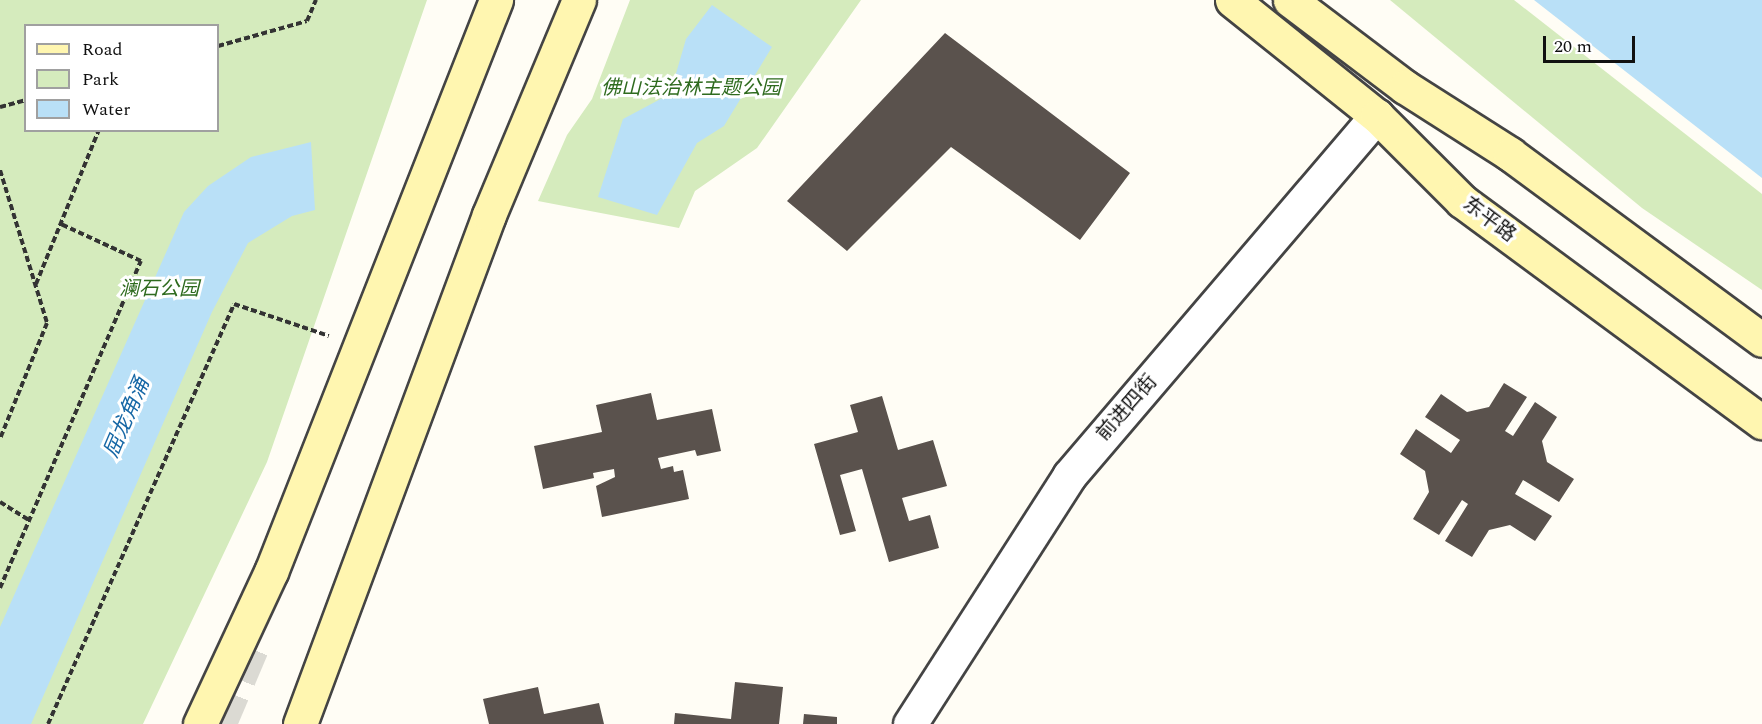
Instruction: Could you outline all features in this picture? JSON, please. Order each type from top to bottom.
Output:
[{"type":"main road","points":[[200,724],[271,572],[496,0]]},
{"type":"main road","points":[[300,724],[489,215],[579,0]]},
{"type":"main road","name":"东平路","points":[[1232,0],[1377,116],[1462,201],[1762,422]]},
{"type":"main road","points":[[1290,0],[1405,87],[1510,154],[1762,340]]},
{"type":"street","name":"前进四街","points":[[910,724],[1069,476],[1377,116]]},
{"type":"path","points":[[219,46],[308,21],[316,0]]},
{"type":"path","points":[[0,107],[24,101]]},
{"type":"path","points":[[36,285],[98,132]]},
{"type":"path","points":[[0,170],[47,323],[0,439]]},
{"type":"path","points":[[0,588],[141,261],[61,224]]},
{"type":"path","points":[[48,724],[234,304],[331,336]]},
{"type":"path","points":[[0,502],[29,520]]},
{"type":"green space","name":"澜石公园","points":[[0,0],[427,0],[267,462],[143,724],[0,724]]},
{"type":"green space","name":"佛山法治林主题公园","points":[[630,0],[861,0],[757,148],[695,191],[679,228],[538,201],[567,135],[592,99]]},
{"type":"green space","points":[[1390,0],[1514,0],[1762,194],[1762,290],[1642,208]]},
{"type":"water","points":[[1534,0],[1762,0],[1762,178]]},
{"type":"water","points":[[712,5],[772,47],[724,126],[697,143],[657,215],[598,197],[623,119],[670,94],[686,39]]},
{"type":"water","name":"屈龙角涌","points":[[311,142],[315,210],[292,216],[248,243],[212,312],[31,724],[0,724],[0,627],[184,212],[208,186],[251,157]]},
{"type":"building","points":[[945,33],[1130,173],[1080,240],[951,147],[847,251],[787,201]]},
{"type":"building","points":[[1504,383],[1527,397],[1505,431],[1513,436],[1535,402],[1557,417],[1542,441],[1547,462],[1574,479],[1559,502],[1523,480],[1515,494],[1552,516],[1535,541],[1510,525],[1489,530],[1472,557],[1445,541],[1468,504],[1462,500],[1439,535],[1413,519],[1429,492],[1425,471],[1400,454],[1416,429],[1451,453],[1460,440],[1425,417],[1441,394],[1467,412],[1489,407]]},
{"type":"building","points":[[651,393],[657,420],[712,409],[721,451],[697,456],[695,450],[658,458],[661,469],[673,466],[674,472],[683,470],[689,499],[602,517],[596,486],[615,477],[614,469],[593,473],[594,478],[543,489],[534,446],[602,432],[596,405]]},
{"type":"building","points":[[882,396],[898,450],[933,440],[947,486],[902,498],[909,521],[930,515],[939,548],[889,562],[862,469],[840,475],[856,531],[840,535],[814,444],[858,432],[850,405]]},
{"type":"building","points":[[735,682],[783,687],[779,724],[674,724],[675,713],[731,719]]},
{"type":"building","points":[[538,687],[544,714],[599,703],[604,724],[489,724],[483,699]]},
{"type":"building","points":[[804,714],[837,717],[837,724],[803,724]]},
{"type":"tunnel","points":[[220,724],[256,639]]}]
